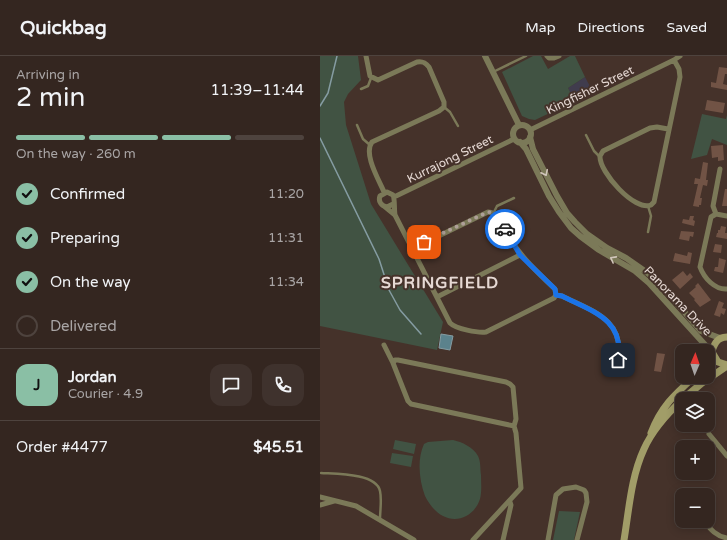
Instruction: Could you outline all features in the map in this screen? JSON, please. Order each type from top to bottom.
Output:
[{"type":"main road","points":[[715,344],[724,337]]},
{"type":"main road","points":[[715,357],[718,362],[727,365]]},
{"type":"main road","points":[[692,392],[727,365]]},
{"type":"main road","points":[[624,540],[636,472],[657,418],[668,402],[685,384]]},
{"type":"main road","points":[[648,441],[675,406]]},
{"type":"street","points":[[366,56],[368,72],[371,78],[378,80],[417,62],[423,62],[429,67],[444,102],[444,107],[440,110],[372,142],[370,145],[369,156],[384,192]]},
{"type":"street","points":[[485,56],[518,125]]},
{"type":"street","points":[[548,56],[549,58],[559,56]]},
{"type":"street","name":"Kingfisher Street","points":[[530,130],[680,56]]},
{"type":"street","points":[[668,129],[657,127],[650,128],[604,151],[600,156],[601,164],[609,178],[624,194],[638,204],[648,206],[654,202],[680,77],[679,69],[674,60]]},
{"type":"street","points":[[524,124],[530,130],[530,137],[526,142],[520,142],[514,138],[513,131],[518,125],[524,124]]},
{"type":"street","name":"Panorama Drive","points":[[530,137],[533,149],[557,196],[567,213],[575,222],[587,234],[649,274],[660,284],[701,331],[724,337]]},
{"type":"street","name":"Kurrajong Street","points":[[394,197],[514,138]]},
{"type":"street","name":"Panorama Drive","points":[[520,142],[526,149],[549,196],[571,228],[599,250],[640,275],[704,344]]},
{"type":"street","points":[[716,214],[713,206],[720,169]]},
{"type":"street","points":[[384,192],[389,192],[394,197],[393,204],[395,215],[450,322],[454,327],[486,332],[547,302],[556,295]]},
{"type":"street","points":[[384,192],[380,196],[380,201],[395,215]]},
{"type":"street","points":[[384,206],[390,207],[393,204]]},
{"type":"street","points":[[412,249],[488,212],[494,212],[520,255],[555,289],[556,295]]},
{"type":"street","points":[[727,216],[716,214],[711,217],[700,267],[701,271],[716,287],[719,289],[727,289]]},
{"type":"street","points":[[437,297],[520,255]]},
{"type":"street","points":[[556,295],[562,296],[604,318],[614,327],[620,348],[618,360],[615,362]]},
{"type":"street","points":[[384,345],[408,401],[411,404],[514,426]]},
{"type":"street","points":[[393,363],[395,360],[398,360],[510,384],[513,387],[516,419],[514,426],[521,488],[510,502],[474,540]]},
{"type":"street","points":[[709,434],[727,456]]},
{"type":"street","points":[[548,540],[556,495],[562,489],[576,487],[584,490],[586,493],[587,502],[577,540]]},
{"type":"street","points":[[335,501],[320,504],[320,498],[335,501],[356,506],[414,540]]},
{"type":"street","points":[[503,540],[511,505],[510,502]]},
{"type":"street","points":[[710,528],[714,533],[727,538]]},
{"type":"lane","points":[[423,62],[424,56]]},
{"type":"lane","points":[[492,72],[526,56]]},
{"type":"lane","points":[[361,89],[368,86],[371,78]]},
{"type":"lane","points":[[444,107],[450,112],[458,126]]},
{"type":"lane","points":[[357,125],[363,139],[370,145]]},
{"type":"lane","points":[[586,135],[594,152],[600,156]]},
{"type":"lane","points":[[494,212],[497,206],[514,198]]},
{"type":"lane","points":[[648,206],[651,216],[648,232]]},
{"type":"lane","points":[[320,473],[362,477],[376,485],[380,491],[380,520]]},
{"type":"shaded area","points":[[585,77],[593,92],[575,101],[568,88]]},
{"type":"green space","points":[[320,56],[358,56],[361,80],[348,94],[344,102],[346,125],[371,204],[443,322],[437,350],[320,326]]},
{"type":"green space","points":[[533,56],[541,56],[548,69],[570,56],[575,56],[585,77],[568,88],[575,101],[535,120],[522,116],[502,72]]},
{"type":"green space","points":[[702,114],[726,119],[727,115],[727,145],[712,139],[707,155],[691,159]]},
{"type":"green space","points":[[395,440],[416,444],[414,454],[393,449]]},
{"type":"green space","points":[[453,440],[467,445],[478,456],[481,475],[481,493],[478,505],[470,514],[454,519],[443,516],[430,505],[425,496],[420,476],[420,456],[424,444],[428,442]]},
{"type":"green space","points":[[392,453],[413,456],[411,467],[390,463]]},
{"type":"green space","points":[[559,511],[580,512],[574,540],[553,540]]},
{"type":"water","points":[[441,334],[453,336],[450,350],[439,348]]},
{"type":"building","points":[[719,67],[727,68],[727,74],[725,74],[723,84],[727,85],[727,90],[711,87],[711,82],[716,83]]},
{"type":"building","points":[[707,100],[725,103],[723,113],[705,110]]},
{"type":"building","points":[[723,145],[724,160],[718,161],[718,157],[712,158],[711,146]]},
{"type":"building","points":[[703,162],[708,163],[706,180],[708,180],[707,186],[703,185],[700,198],[702,198],[701,205],[699,205],[699,207],[693,206],[698,184],[694,184],[695,178],[700,179]]},
{"type":"building","points":[[725,189],[727,189],[727,206],[722,206]]},
{"type":"building","points":[[690,216],[694,216],[694,226],[682,223],[683,219],[689,220]]},
{"type":"building","points":[[721,226],[726,227],[725,233],[727,233],[727,239],[716,237]]},
{"type":"building","points":[[681,231],[694,232],[693,237],[690,236],[689,241],[679,239]]},
{"type":"building","points":[[715,244],[722,245],[721,253],[713,252]]},
{"type":"building","points":[[688,252],[692,253],[690,264],[673,261],[675,253],[687,256]]},
{"type":"building","points":[[719,258],[726,260],[723,273],[714,271],[715,267],[718,267]]},
{"type":"building","points":[[683,271],[687,276],[690,273],[693,277],[680,289],[672,280]]},
{"type":"building","points":[[698,283],[711,300],[700,307],[689,293]]},
{"type":"building","points":[[719,301],[724,303],[722,308],[726,309],[724,315],[721,313],[720,317],[714,315]]},
{"type":"building","points":[[657,353],[665,354],[661,372],[654,371]]},
{"type":"waterway","points":[[320,106],[328,93],[337,56]]},
{"type":"waterway","points":[[320,138],[379,259],[389,290],[400,310],[421,334]]},
{"type":"way so far","points":[[424,242],[488,212],[494,212],[505,229]]},
{"type":"district","name":"SPRINGFIELD","points":[[440,283]]},
{"type":"route","points":[[505,229],[520,255],[555,289],[556,295],[562,296],[604,318],[614,327],[620,348],[618,360]]}]
